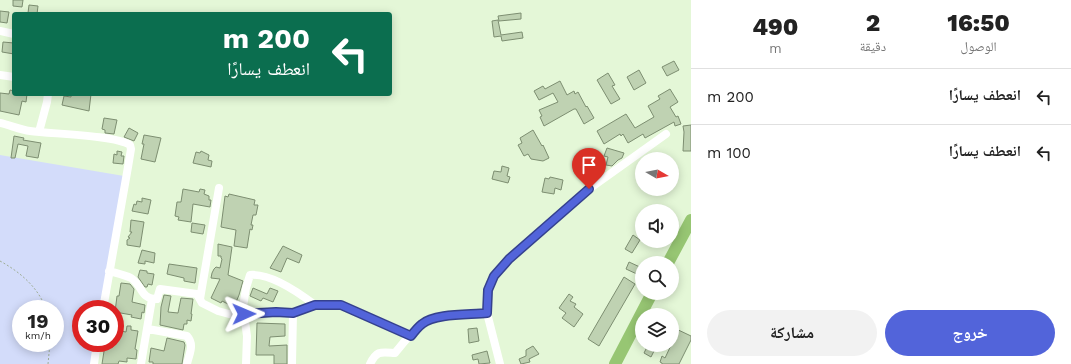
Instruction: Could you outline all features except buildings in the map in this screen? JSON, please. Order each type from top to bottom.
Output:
[{"type":"highway","points":[[672,256],[691,220]]},
{"type":"highway","points":[[615,364],[648,300]]},
{"type":"street","points":[[0,31],[12,34]]},
{"type":"street","points":[[0,75],[12,77]]},
{"type":"street","points":[[39,132],[48,96]]},
{"type":"street","points":[[0,123],[27,131],[102,138],[121,141],[130,145],[131,149],[104,300]]},
{"type":"street","points":[[500,364],[487,313],[488,290],[494,276],[509,259],[589,189],[666,134]]},
{"type":"street","points":[[200,299],[219,188]]},
{"type":"street","points":[[109,271],[130,278],[149,299],[157,299],[160,289],[197,294],[202,303],[218,311],[229,314],[276,312],[293,313],[315,305],[341,305],[411,336]]},
{"type":"street","points":[[246,364],[247,336],[243,307],[250,275],[255,274],[270,278],[295,290],[315,305]]},
{"type":"street","points":[[141,364],[152,299]]},
{"type":"street","points":[[292,364],[293,313]]},
{"type":"street","points":[[370,364],[374,357],[381,352],[395,353],[422,324],[428,320],[442,316],[487,313]]},
{"type":"street","points":[[148,329],[188,336],[191,343],[191,350],[187,364]]},
{"type":"street","points":[[94,364],[96,352]]},
{"type":"path","points":[[0,261],[21,274],[35,288],[41,300]]},
{"type":"path","points":[[48,364],[49,352]]},
{"type":"shaded area","points":[[0,155],[124,176],[103,300],[72,300],[72,352],[93,352],[91,364],[0,364]]},
{"type":"route","points":[[244,314],[276,312],[293,313],[315,305],[341,305],[411,336],[428,320],[442,316],[487,313],[488,290],[494,276],[509,259],[589,189]]}]
